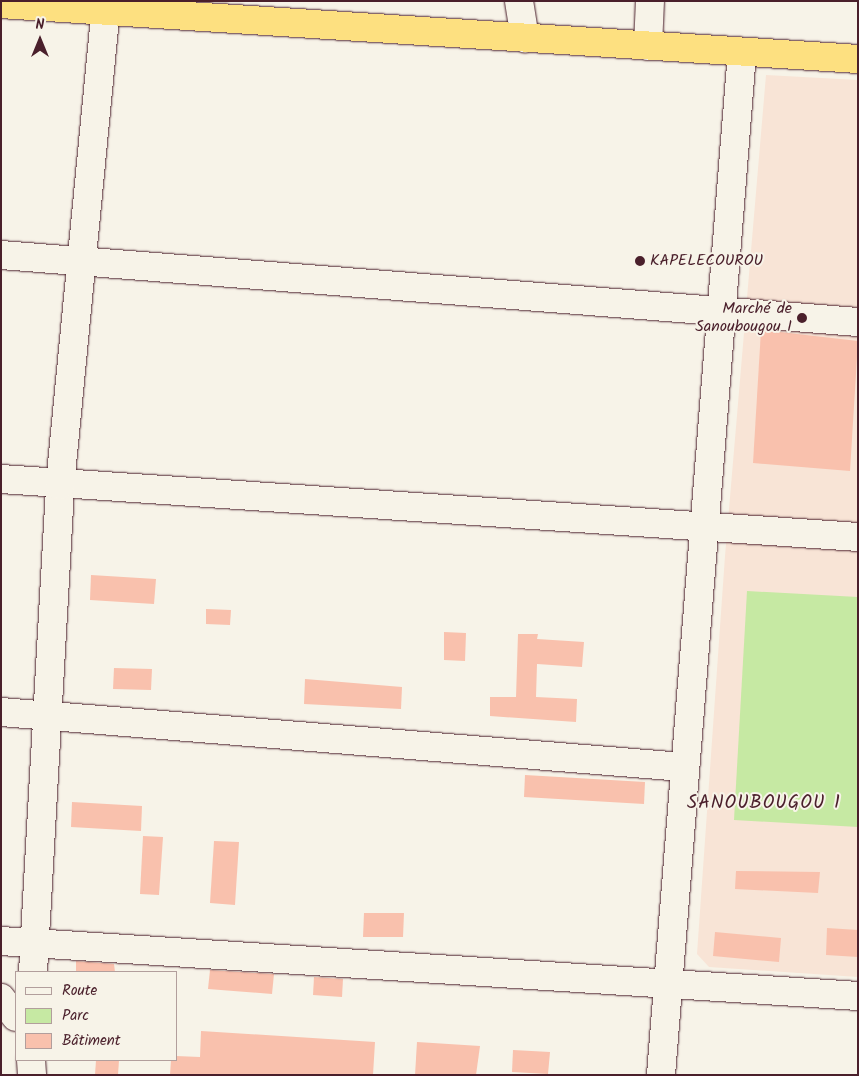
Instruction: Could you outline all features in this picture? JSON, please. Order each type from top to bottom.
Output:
[{"type":"highway","points":[[1,4],[107,6],[525,39],[858,58]]},
{"type":"street","points":[[519,1],[525,39]]},
{"type":"street","points":[[648,46],[650,1]]},
{"type":"street","points":[[33,971],[44,715],[60,484],[107,6]]},
{"type":"street","points":[[661,1075],[683,767],[703,528],[724,312],[742,52]]},
{"type":"street","points":[[1,255],[858,322]]},
{"type":"street","points":[[1,480],[858,538]]},
{"type":"street","points":[[1,712],[683,767]]},
{"type":"street","points":[[1,941],[34,940],[858,996]]},
{"type":"street","points":[[1,998],[15,1016]]},
{"type":"street","points":[[31,1061],[32,1075]]},
{"type":"shaded area","points":[[766,75],[858,80],[858,977],[709,967],[697,954],[725,556]]},
{"type":"green space","points":[[747,591],[858,597],[858,827],[734,820]]},
{"type":"building","points":[[761,330],[858,341],[850,471],[753,463]]},
{"type":"building","points":[[91,575],[156,579],[154,604],[90,600]]},
{"type":"building","points":[[206,609],[231,610],[230,625],[206,624]]},
{"type":"building","points":[[444,632],[466,633],[465,661],[444,660]]},
{"type":"building","points":[[518,634],[538,634],[537,639],[584,642],[582,667],[537,664],[536,697],[577,699],[576,722],[490,716],[490,697],[516,697]]},
{"type":"building","points":[[114,668],[152,669],[151,690],[113,689]]},
{"type":"building","points":[[305,679],[402,687],[401,709],[304,704]]},
{"type":"building","points":[[525,775],[645,782],[644,804],[524,797]]},
{"type":"building","points":[[72,802],[142,806],[141,831],[71,827]]},
{"type":"building","points":[[143,836],[163,837],[159,895],[140,894]]},
{"type":"building","points":[[214,841],[239,842],[235,905],[210,903]]},
{"type":"building","points":[[736,871],[820,872],[818,893],[735,889]]},
{"type":"building","points":[[364,913],[404,913],[403,937],[363,937]]},
{"type":"building","points":[[827,928],[858,930],[858,957],[826,955]]},
{"type":"building","points":[[715,932],[781,938],[779,962],[713,956]]},
{"type":"building","points":[[76,961],[114,964],[115,971],[76,971]]},
{"type":"building","points":[[210,970],[274,974],[272,994],[208,989]]},
{"type":"building","points":[[314,977],[343,979],[342,997],[313,995]]},
{"type":"building","points":[[201,1031],[375,1042],[373,1075],[170,1075],[171,1061],[178,1061],[178,1056],[200,1057]]},
{"type":"building","points":[[417,1042],[480,1046],[476,1075],[415,1075]]},
{"type":"building","points":[[513,1050],[550,1052],[548,1074],[512,1072]]},
{"type":"building","points":[[96,1061],[119,1061],[118,1075],[95,1075]]},
{"type":"place","name":"KAPELECOUROU","points":[[640,261]]},
{"type":"place","name":"Marché de Sanoubougou I","points":[[802,318]]},
{"type":"district","name":"SANOUBOUGOU 1","points":[[764,804]]}]
